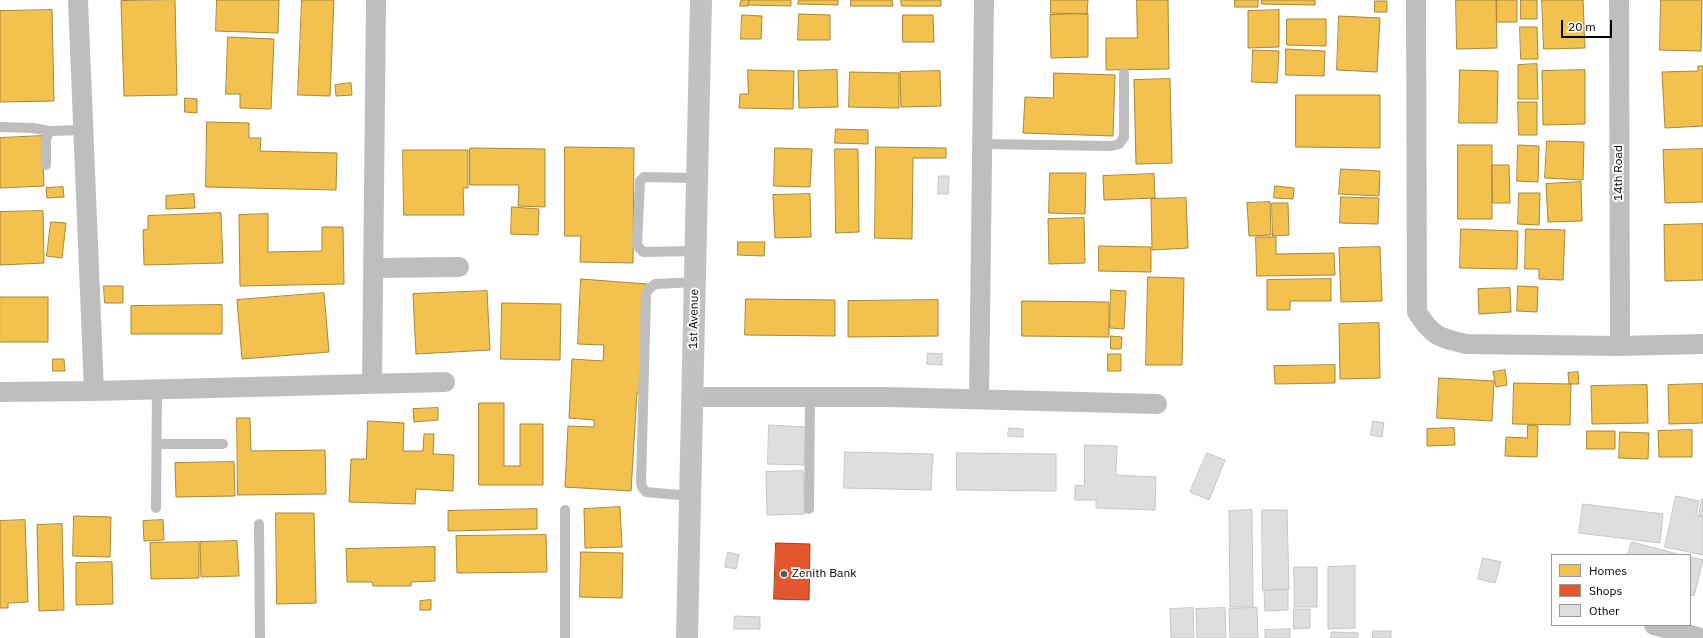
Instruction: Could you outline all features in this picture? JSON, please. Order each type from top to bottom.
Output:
[{"type":"street","points":[[78,0],[94,391]]},
{"type":"street","points":[[372,384],[376,0]]},
{"type":"street","name":"1st Avenue","points":[[687,638],[701,0]]},
{"type":"street","points":[[979,399],[984,0]]},
{"type":"street","points":[[1416,0],[1417,312],[1426,326],[1442,339],[1466,344],[1620,346],[1703,344]]},
{"type":"street","name":"14th Road","points":[[1619,0],[1620,346]]},
{"type":"street","points":[[373,268],[459,267]]},
{"type":"street","points":[[0,392],[157,390],[445,382]]},
{"type":"street","points":[[692,397],[888,396],[1157,404]]},
{"type":"street","points":[[1658,626],[1701,638]]},
{"type":"lane","points":[[982,144],[1111,146],[1119,144],[1124,137],[1124,73]]},
{"type":"lane","points":[[0,127],[33,128],[49,131],[83,130]]},
{"type":"lane","points":[[46,165],[46,140],[49,131]]},
{"type":"lane","points":[[695,251],[643,252],[638,245],[640,181],[644,177],[697,178]]},
{"type":"lane","points":[[690,496],[646,492],[642,487],[641,482],[646,294],[655,284],[695,282]]},
{"type":"lane","points":[[156,508],[157,390]]},
{"type":"lane","points":[[809,509],[810,397]]},
{"type":"lane","points":[[157,444],[223,444]]},
{"type":"lane","points":[[565,510],[565,638]]},
{"type":"lane","points":[[259,524],[260,638]]},
{"type":"building: Homes","points":[[175,0],[177,95],[124,96],[121,1]]},
{"type":"building: Homes","points":[[217,0],[279,0],[278,33],[216,31]]},
{"type":"building: Homes","points":[[302,0],[334,0],[330,96],[298,95]]},
{"type":"building: Homes","points":[[741,0],[749,0],[748,6],[740,6]]},
{"type":"building: Homes","points":[[750,0],[791,0],[791,6],[749,5]]},
{"type":"building: Homes","points":[[799,0],[838,0],[838,5],[798,4]]},
{"type":"building: Homes","points":[[851,0],[892,0],[893,6],[851,6]]},
{"type":"building: Homes","points":[[901,0],[941,0],[941,6],[902,6]]},
{"type":"building: Homes","points":[[1051,0],[1088,0],[1087,14],[1051,13]]},
{"type":"building: Homes","points":[[1137,0],[1168,0],[1169,69],[1106,70],[1106,38],[1137,38]]},
{"type":"building: Homes","points":[[1235,0],[1258,0],[1258,7],[1235,7]]},
{"type":"building: Homes","points":[[1262,0],[1315,0],[1315,5],[1262,4]]},
{"type":"building: Homes","points":[[1456,0],[1496,0],[1497,48],[1457,49]]},
{"type":"building: Homes","points":[[1497,0],[1517,0],[1517,22],[1497,22]]},
{"type":"building: Homes","points":[[1521,0],[1537,0],[1537,19],[1521,19]]},
{"type":"building: Homes","points":[[1542,0],[1583,0],[1585,48],[1544,49]]},
{"type":"building: Homes","points":[[1661,0],[1702,0],[1701,51],[1660,50]]},
{"type":"building: Homes","points":[[1375,1],[1387,1],[1387,12],[1375,12]]},
{"type":"building: Homes","points":[[52,10],[54,101],[0,102],[0,11]]},
{"type":"building: Homes","points":[[1279,10],[1279,47],[1248,48],[1248,11]]},
{"type":"building: Homes","points":[[799,14],[830,15],[830,40],[798,40]]},
{"type":"building: Homes","points":[[1088,14],[1088,57],[1051,58],[1050,15]]},
{"type":"building: Homes","points":[[742,15],[762,16],[761,39],[741,39]]},
{"type":"building: Homes","points":[[903,15],[933,15],[934,42],[903,42]]},
{"type":"building: Homes","points":[[1339,16],[1380,18],[1377,72],[1337,70]]},
{"type":"building: Homes","points":[[1287,19],[1326,19],[1326,46],[1287,45]]},
{"type":"building: Homes","points":[[1520,27],[1537,27],[1538,59],[1521,59]]},
{"type":"building: Homes","points":[[228,37],[274,39],[271,109],[240,108],[240,94],[226,94]]},
{"type":"building: Homes","points":[[1286,49],[1325,51],[1324,76],[1286,75]]},
{"type":"building: Homes","points":[[1253,50],[1279,51],[1277,83],[1252,82]]},
{"type":"building: Homes","points":[[1537,64],[1538,99],[1518,99],[1518,65]]},
{"type":"building: Homes","points":[[1698,66],[1703,66],[1703,126],[1665,128],[1662,72],[1698,71]]},
{"type":"building: Homes","points":[[748,70],[794,71],[793,109],[739,108],[740,94],[748,94]]},
{"type":"building: Homes","points":[[837,70],[838,107],[799,108],[798,71]]},
{"type":"building: Homes","points":[[1460,70],[1498,71],[1497,123],[1459,123]]},
{"type":"building: Homes","points":[[1585,70],[1585,124],[1543,125],[1542,71]]},
{"type":"building: Homes","points":[[940,71],[941,106],[901,107],[900,72]]},
{"type":"building: Homes","points":[[850,72],[899,73],[899,108],[849,107]]},
{"type":"building: Homes","points":[[1054,73],[1115,75],[1113,136],[1023,133],[1025,97],[1053,98]]},
{"type":"building: Homes","points":[[1170,79],[1172,163],[1136,164],[1134,80]]},
{"type":"building: Homes","points":[[351,83],[352,95],[336,96],[335,85]]},
{"type":"building: Homes","points":[[1296,95],[1380,95],[1380,148],[1296,147]]},
{"type":"building: Homes","points":[[185,98],[197,99],[197,113],[185,112]]},
{"type":"building: Homes","points":[[1518,102],[1537,102],[1537,135],[1519,135]]},
{"type":"building: Homes","points":[[207,122],[249,123],[249,138],[261,138],[260,151],[337,153],[336,190],[206,187]]},
{"type":"building: Homes","points":[[836,129],[868,130],[868,144],[835,143]]},
{"type":"building: Homes","points":[[42,136],[44,186],[0,188],[0,138]]},
{"type":"building: Homes","points":[[1547,141],[1584,142],[1583,180],[1545,178]]},
{"type":"building: Homes","points":[[1458,145],[1492,145],[1492,219],[1458,219]]},
{"type":"building: Homes","points":[[1518,145],[1539,146],[1538,182],[1517,181]]},
{"type":"building: Homes","points":[[565,147],[634,148],[633,263],[580,262],[581,236],[565,236]]},
{"type":"building: Homes","points":[[876,147],[946,148],[946,158],[913,158],[912,239],[875,238]]},
{"type":"building: Homes","points":[[470,148],[545,149],[545,207],[518,206],[519,185],[470,185]]},
{"type":"building: Homes","points":[[775,148],[812,149],[810,187],[774,186]]},
{"type":"building: Homes","points":[[835,149],[858,149],[859,232],[836,233]]},
{"type":"building: Homes","points":[[1703,149],[1703,202],[1665,203],[1663,150]]},
{"type":"building: Homes","points":[[403,150],[468,150],[468,188],[463,188],[464,215],[404,215]]},
{"type":"building: Homes","points":[[1492,165],[1509,165],[1510,203],[1493,203]]},
{"type":"building: Homes","points":[[1341,169],[1380,171],[1379,196],[1339,194]]},
{"type":"building: Homes","points":[[1050,173],[1086,173],[1085,214],[1049,213]]},
{"type":"building: Homes","points":[[1154,174],[1155,198],[1104,200],[1103,176]]},
{"type":"building: Homes","points":[[1581,182],[1582,221],[1548,222],[1546,184]]},
{"type":"building: Homes","points":[[1275,186],[1294,188],[1293,199],[1274,198]]},
{"type":"building: Homes","points":[[63,187],[64,197],[47,198],[46,188]]},
{"type":"building: Homes","points":[[1519,193],[1540,193],[1539,225],[1518,224]]},
{"type":"building: Homes","points":[[194,194],[195,208],[166,209],[166,196]]},
{"type":"building: Homes","points":[[810,194],[811,237],[775,238],[773,195]]},
{"type":"building: Homes","points":[[1341,197],[1379,198],[1378,224],[1340,223]]},
{"type":"building: Homes","points":[[1186,198],[1188,248],[1152,250],[1151,199]]},
{"type":"building: Homes","points":[[1270,202],[1271,235],[1249,236],[1247,203]]},
{"type":"building: Homes","points":[[1272,203],[1288,203],[1289,235],[1273,236]]},
{"type":"building: Homes","points":[[512,207],[539,209],[538,235],[511,234]]},
{"type":"building: Homes","points":[[43,211],[44,263],[0,265],[0,212]]},
{"type":"building: Homes","points":[[221,213],[223,263],[144,265],[143,230],[148,229],[148,216]]},
{"type":"building: Homes","points":[[268,214],[268,252],[322,251],[322,227],[343,227],[344,284],[240,286],[239,215]]},
{"type":"building: Homes","points":[[1084,218],[1085,263],[1049,264],[1048,219]]},
{"type":"building: Homes","points":[[51,222],[66,223],[62,258],[47,256]]},
{"type":"building: Homes","points":[[1703,224],[1703,280],[1665,281],[1664,225]]},
{"type":"building: Homes","points":[[1461,229],[1518,231],[1517,269],[1460,268]]},
{"type":"building: Homes","points":[[1526,229],[1565,230],[1563,280],[1539,279],[1539,269],[1525,269]]},
{"type":"building: Homes","points":[[1256,237],[1276,237],[1276,254],[1334,253],[1335,275],[1257,276]]},
{"type":"building: Homes","points":[[738,242],[765,242],[764,256],[738,255]]},
{"type":"building: Homes","points":[[1099,246],[1151,247],[1151,272],[1099,271]]},
{"type":"building: Homes","points":[[1380,247],[1382,301],[1341,302],[1339,248]]},
{"type":"building: Homes","points":[[1148,277],[1184,278],[1182,365],[1146,365]]},
{"type":"building: Homes","points":[[581,279],[647,284],[641,393],[637,393],[631,491],[565,487],[568,426],[594,427],[594,420],[569,418],[572,359],[603,361],[604,345],[578,344]]},
{"type":"building: Homes","points":[[1331,279],[1331,301],[1290,301],[1290,310],[1267,310],[1267,280]]},
{"type":"building: Homes","points":[[104,286],[123,286],[123,303],[105,303]]},
{"type":"building: Homes","points":[[1518,286],[1538,287],[1537,312],[1517,311]]},
{"type":"building: Homes","points":[[1510,288],[1511,312],[1479,314],[1478,289]]},
{"type":"building: Homes","points":[[1111,290],[1126,291],[1124,329],[1110,328]]},
{"type":"building: Homes","points":[[487,291],[490,350],[416,354],[413,294]]},
{"type":"building: Homes","points":[[324,293],[329,352],[242,359],[237,300]]},
{"type":"building: Homes","points":[[0,297],[48,297],[48,342],[0,342]]},
{"type":"building: Homes","points":[[746,299],[835,300],[835,336],[745,335]]},
{"type":"building: Homes","points":[[938,300],[938,336],[848,337],[848,301]]},
{"type":"building: Homes","points":[[1022,301],[1109,302],[1109,337],[1022,336]]},
{"type":"building: Homes","points":[[502,303],[561,304],[560,360],[501,359]]},
{"type":"building: Homes","points":[[222,305],[222,334],[131,334],[131,306]]},
{"type":"building: Homes","points":[[1379,323],[1380,378],[1340,379],[1339,324]]},
{"type":"building: Homes","points":[[1111,336],[1122,337],[1121,349],[1111,349]]},
{"type":"building: Homes","points":[[1108,354],[1121,354],[1121,371],[1108,371]]},
{"type":"building: Homes","points":[[53,359],[64,359],[65,371],[53,371]]},
{"type":"building: Homes","points":[[1335,365],[1335,383],[1275,384],[1274,366]]},
{"type":"building: Homes","points":[[1505,370],[1507,385],[1496,387],[1493,372]]},
{"type":"building: Homes","points":[[1578,372],[1579,384],[1569,384],[1568,373]]},
{"type":"building: Homes","points":[[1439,378],[1494,381],[1492,421],[1437,418]]},
{"type":"building: Homes","points":[[1514,383],[1571,384],[1570,425],[1513,424]]},
{"type":"building: Homes","points":[[1703,384],[1703,423],[1669,424],[1668,385]]},
{"type":"building: Homes","points":[[1647,385],[1648,423],[1592,424],[1591,386]]},
{"type":"building: Homes","points":[[479,403],[504,403],[504,466],[520,466],[520,424],[543,424],[543,485],[479,485]]},
{"type":"building: Homes","points":[[438,408],[438,420],[414,422],[413,409]]},
{"type":"building: Homes","points":[[237,418],[250,418],[251,451],[325,450],[326,494],[238,495]]},
{"type":"building: Homes","points":[[368,421],[404,423],[403,451],[423,451],[424,434],[434,434],[433,454],[454,455],[453,491],[416,489],[415,504],[349,502],[351,459],[366,459]]},
{"type":"building: Homes","points":[[1528,425],[1538,426],[1537,457],[1505,456],[1506,437],[1527,438]]},
{"type":"building: Homes","points":[[1454,428],[1455,445],[1427,446],[1427,429]]},
{"type":"building: Homes","points":[[1692,430],[1692,457],[1659,457],[1658,431]]},
{"type":"building: Homes","points":[[1587,431],[1615,431],[1615,449],[1587,449]]},
{"type":"building: Homes","points":[[1620,432],[1649,433],[1648,459],[1619,458]]},
{"type":"building: Homes","points":[[234,462],[235,496],[176,497],[175,463]]},
{"type":"building: Homes","points":[[620,507],[622,547],[585,548],[584,509]]},
{"type":"building: Homes","points":[[537,509],[537,529],[448,531],[448,511]]},
{"type":"building: Homes","points":[[276,513],[314,513],[316,603],[277,604]]},
{"type":"building: Homes","points":[[74,516],[111,517],[110,557],[73,556]]},
{"type":"building: Homes","points":[[25,520],[28,602],[8,603],[8,608],[0,608],[0,521]]},
{"type":"building: Homes","points":[[163,520],[164,540],[144,541],[143,521]]},
{"type":"building: Homes","points":[[62,524],[64,610],[39,611],[37,525]]},
{"type":"building: Homes","points":[[546,535],[547,572],[457,573],[456,536]]},
{"type":"building: Homes","points":[[237,541],[239,576],[201,577],[200,542]]},
{"type":"building: Homes","points":[[199,542],[199,578],[151,579],[150,543]]},
{"type":"building: Homes","points":[[435,547],[435,581],[411,582],[411,586],[373,586],[372,582],[347,582],[346,549]]},
{"type":"building: Homes","points":[[581,552],[623,553],[622,598],[580,597]]},
{"type":"building: Homes","points":[[112,562],[113,604],[76,605],[76,563]]},
{"type":"building: Homes","points":[[431,600],[431,610],[420,610],[420,601]]},
{"type":"building: Shops","points":[[776,543],[810,544],[809,600],[774,599]]},
{"type":"building: Other","points":[[939,176],[949,176],[948,194],[938,194]]},
{"type":"building: Other","points":[[928,353],[942,354],[942,365],[927,364]]},
{"type":"building: Other","points":[[1373,421],[1384,423],[1382,437],[1371,435]]},
{"type":"building: Other","points":[[769,425],[806,427],[804,465],[768,464]]},
{"type":"building: Other","points":[[1009,428],[1023,429],[1023,437],[1008,436]]},
{"type":"building: Other","points":[[1085,445],[1117,446],[1116,475],[1156,477],[1155,510],[1096,508],[1096,500],[1075,500],[1075,485],[1084,486]]},
{"type":"building: Other","points":[[845,452],[933,454],[931,490],[844,488]]},
{"type":"building: Other","points":[[957,453],[1056,454],[1056,491],[957,490]]},
{"type":"building: Other","points":[[1207,453],[1225,460],[1209,500],[1190,492]]},
{"type":"building: Other","points":[[803,471],[805,514],[767,515],[766,472]]},
{"type":"building: Other","points":[[1676,496],[1699,501],[1696,515],[1703,517],[1703,555],[1665,547]]},
{"type":"building: Other","points":[[1703,499],[1703,516],[1699,515]]},
{"type":"building: Other","points":[[1583,504],[1663,514],[1660,543],[1579,533]]},
{"type":"building: Other","points":[[1252,510],[1253,607],[1230,607],[1229,511]]},
{"type":"building: Other","points":[[1262,510],[1287,510],[1289,589],[1263,590]]},
{"type":"building: Other","points":[[1632,542],[1677,554],[1628,554]]},
{"type":"building: Other","points":[[728,552],[739,555],[736,569],[725,567]]},
{"type":"building: Other","points":[[1691,557],[1703,560],[1694,596],[1691,595]]},
{"type":"building: Other","points":[[1483,558],[1501,562],[1495,583],[1478,579]]},
{"type":"building: Other","points":[[1355,566],[1355,628],[1328,629],[1328,567]]},
{"type":"building: Other","points":[[1294,567],[1317,567],[1317,607],[1295,607]]},
{"type":"building: Other","points":[[1288,590],[1288,610],[1265,611],[1264,591]]},
{"type":"building: Other","points":[[1193,608],[1194,638],[1171,638],[1170,609]]},
{"type":"building: Other","points":[[1225,608],[1226,638],[1197,638],[1196,609]]},
{"type":"building: Other","points":[[1257,608],[1258,638],[1230,638],[1229,609]]},
{"type":"building: Other","points":[[1294,609],[1310,609],[1310,628],[1294,629]]},
{"type":"building: Other","points":[[735,616],[760,617],[760,629],[734,629]]},
{"type":"building: Other","points":[[1290,629],[1290,638],[1265,638],[1265,630]]},
{"type":"building: Other","points":[[1373,631],[1391,631],[1391,638],[1373,638]]},
{"type":"building: Other","points":[[1332,632],[1358,633],[1358,638],[1331,638]]},
{"type":"place","name":"Zenith Bank","points":[[784,574]]}]
